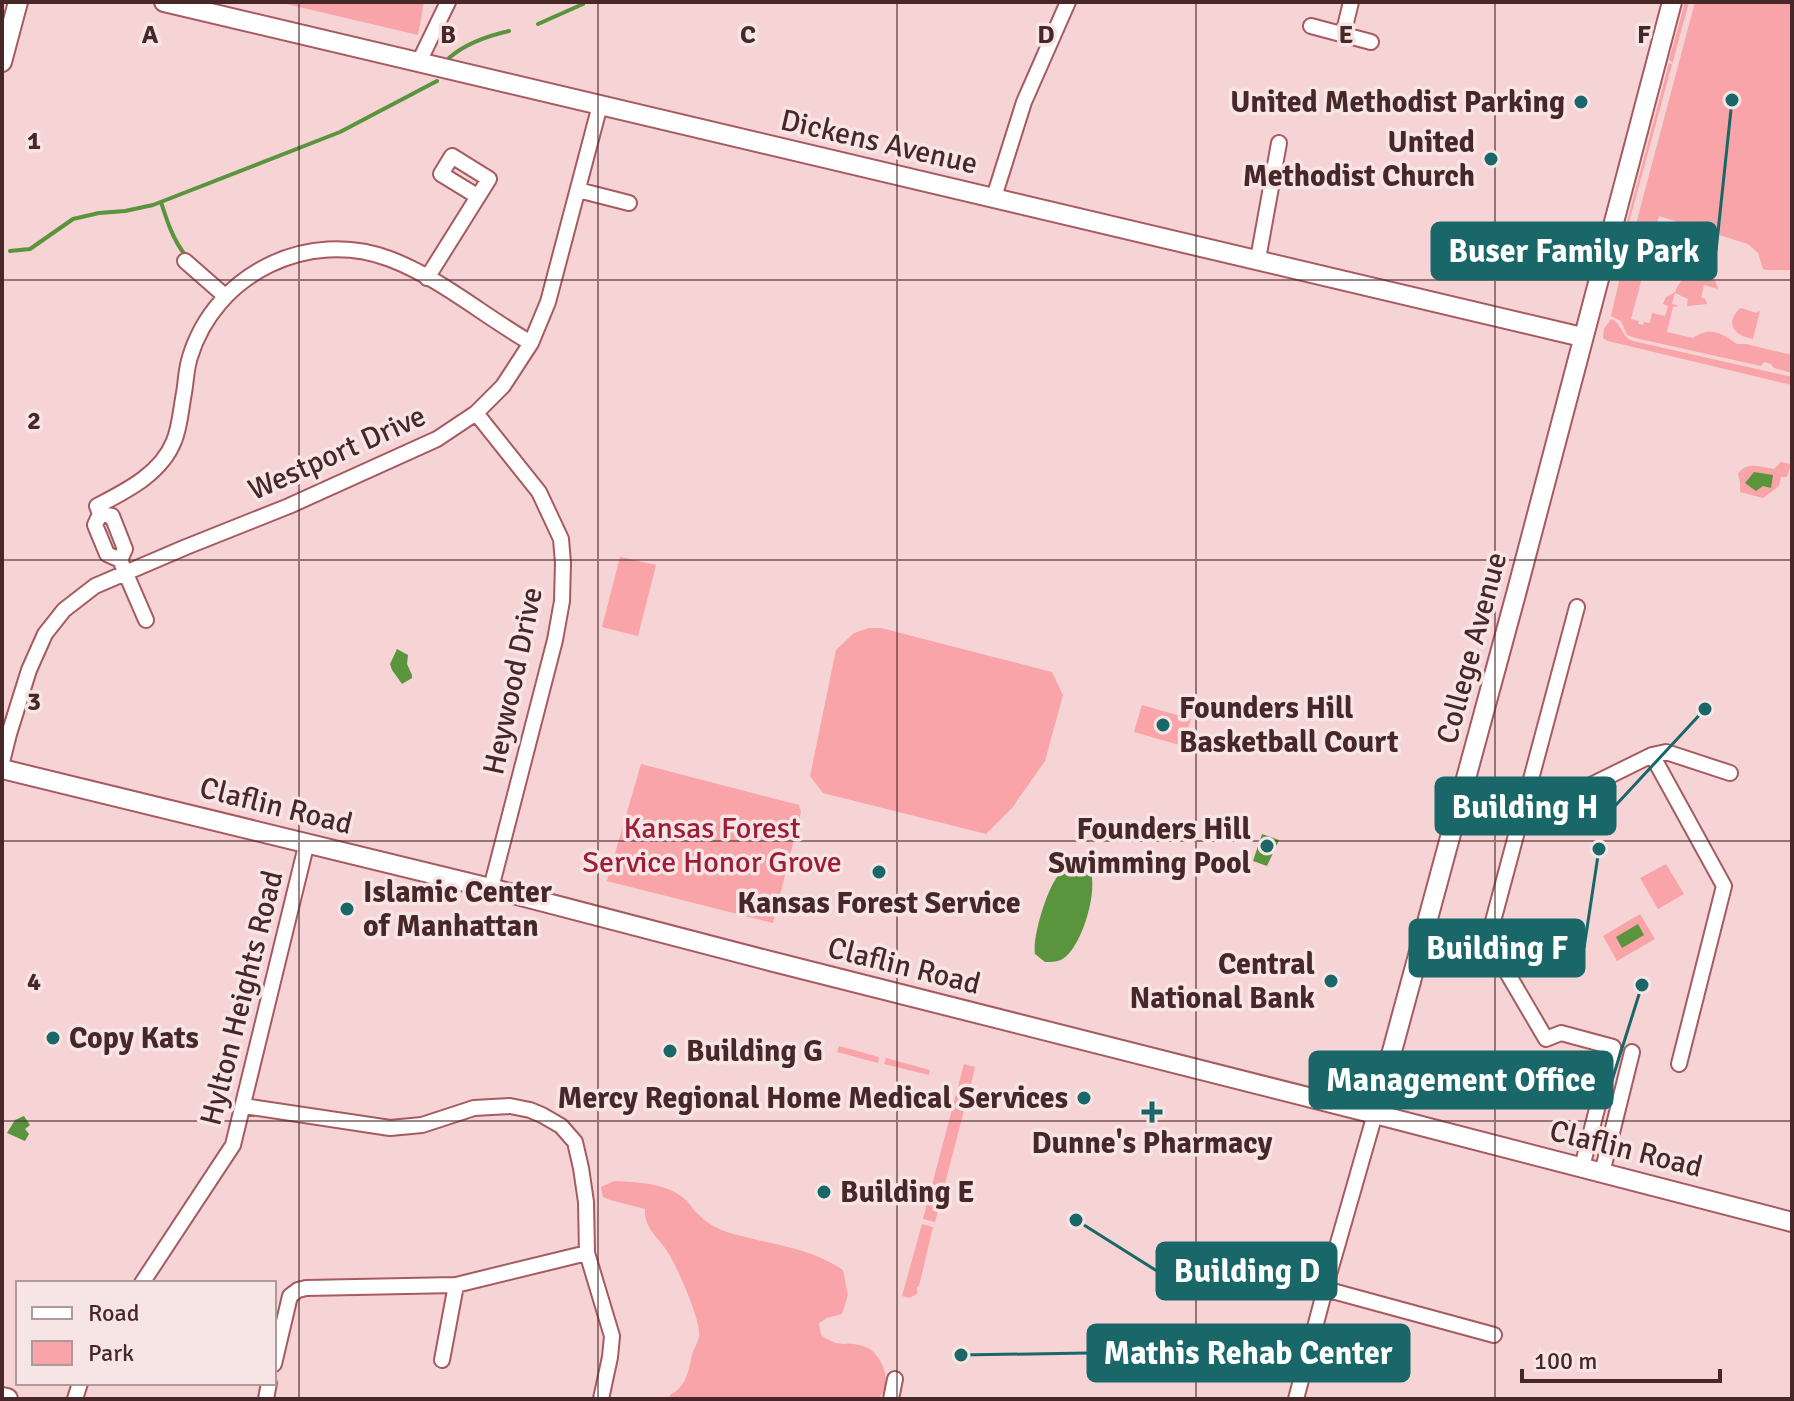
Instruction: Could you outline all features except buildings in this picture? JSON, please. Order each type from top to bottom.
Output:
[{"type":"street","points":[[2,62],[18,2]]},
{"type":"street","name":"Dickens Avenue","points":[[164,2],[1582,337]]},
{"type":"street","points":[[419,62],[448,2]]},
{"type":"street","points":[[994,197],[1038,65],[1068,2]]},
{"type":"street","points":[[1343,35],[1351,2]]},
{"type":"street","name":"College Avenue","points":[[1296,1399],[1516,594],[1672,2]]},
{"type":"street","points":[[1311,26],[1371,42]]},
{"type":"street","name":"Westport Drive","points":[[2,762],[29,670],[45,634],[64,610],[95,586],[123,567],[186,547],[289,506],[437,439],[476,413],[503,386],[531,343],[548,302],[600,105]]},
{"type":"street","points":[[1258,259],[1279,143]]},
{"type":"street","points":[[578,190],[629,203]]},
{"type":"street","points":[[427,278],[477,196]]},
{"type":"street","points":[[146,620],[123,567],[107,554],[95,525],[100,514],[97,506],[132,488],[159,464],[174,441],[190,358],[210,316],[225,296],[258,270],[299,253],[334,249],[390,259],[427,278],[531,343]]},
{"type":"street","points":[[185,261],[225,296]]},
{"type":"street","name":"Heywood Drive","points":[[476,413],[539,492],[561,539],[563,563],[562,601],[555,640],[491,888]]},
{"type":"street","points":[[1577,607],[1488,940],[1546,1039],[1561,1033],[1613,1047],[1582,1167]]},
{"type":"street","points":[[1520,820],[1652,755],[1666,752],[1730,773]]},
{"type":"street","points":[[1652,755],[1724,886],[1679,1064]]},
{"type":"street","name":"Claflin Road","points":[[2,769],[491,888],[1792,1222]]},
{"type":"street","name":"Hylton Heights Road","points":[[143,1281],[233,1145],[307,842]]},
{"type":"street","points":[[1602,1173],[1632,1052]]},
{"type":"street","points":[[244,1106],[390,1128],[422,1125],[474,1108],[510,1106],[530,1110],[561,1126],[575,1142],[586,1202],[587,1253],[612,1336],[601,1399]]},
{"type":"street","points":[[276,1356],[290,1296],[298,1290],[456,1285],[587,1253]]},
{"type":"street","points":[[442,1360],[456,1285]]},
{"type":"street","points":[[1325,1289],[1494,1335]]},
{"type":"street","points":[[891,1399],[895,1379]]},
{"type":"green space","points":[[278,2],[424,2],[418,35]]},
{"type":"green space","points":[[1685,2],[1689,2],[1628,226],[1669,63],[1672,64],[1669,60]]},
{"type":"green space","points":[[1695,2],[1792,2],[1792,270],[1763,269],[1758,253],[1748,244],[1659,216],[1653,237],[1636,233]]},
{"type":"green space","points":[[1633,243],[1650,248],[1631,319],[1643,325],[1644,322],[1650,323],[1652,313],[1665,316],[1668,306],[1663,304],[1666,297],[1675,292],[1686,277],[1704,273],[1715,280],[1718,289],[1704,285],[1701,297],[1707,304],[1687,306],[1688,299],[1675,293],[1672,304],[1679,306],[1673,307],[1667,332],[1693,338],[1705,332],[1715,332],[1737,344],[1792,355],[1792,373],[1764,362],[1761,366],[1627,335],[1621,321],[1611,316],[1620,277],[1624,278],[1626,271],[1623,269],[1629,266],[1630,260],[1627,259]]},
{"type":"green space","points":[[1742,308],[1756,313],[1760,311],[1753,339],[1737,332],[1732,325],[1732,320]]},
{"type":"green space","points":[[1611,319],[1633,341],[1792,377],[1792,385],[1608,341],[1603,338],[1604,329]]},
{"type":"green space","points":[[1781,462],[1791,464],[1787,477],[1781,477],[1779,486],[1763,498],[1740,492],[1738,474],[1745,467],[1774,469]]},
{"type":"green space","points":[[620,557],[656,565],[638,636],[602,627]]},
{"type":"green space","points":[[881,628],[1052,672],[1063,695],[1045,761],[1012,808],[986,834],[823,793],[810,776],[836,650],[854,633]]},
{"type":"green space","name":"Founders Hill Basketball Court","points":[[1142,705],[1191,719],[1183,746],[1134,732]]},
{"type":"green space","name":"Kansas Forest Service Honor Grove","points":[[641,764],[799,805],[801,812],[773,923],[607,881]]},
{"type":"green space","points":[[1666,864],[1684,894],[1658,909],[1640,878]]},
{"type":"green space","points":[[1640,914],[1655,939],[1617,961],[1603,936]]},
{"type":"green space","points":[[839,1046],[879,1057],[878,1063],[837,1052]]},
{"type":"green space","points":[[886,1058],[930,1070],[929,1075],[884,1064]]},
{"type":"green space","points":[[964,1064],[975,1067],[935,1222],[923,1219]]},
{"type":"green space","points":[[614,1181],[652,1184],[670,1190],[686,1200],[703,1219],[721,1230],[800,1250],[843,1270],[848,1295],[842,1314],[819,1323],[821,1335],[834,1342],[856,1344],[873,1352],[881,1362],[886,1382],[879,1399],[669,1399],[687,1376],[699,1337],[697,1319],[671,1258],[649,1227],[645,1209],[603,1197],[601,1187]]},
{"type":"green space","points":[[922,1224],[933,1227],[917,1294],[909,1298],[902,1296]]},
{"type":"shaded area","points":[[1754,472],[1773,475],[1771,488],[1763,486],[1756,491],[1745,483]]},
{"type":"shaded area","points":[[397,649],[408,655],[407,664],[412,675],[402,684],[390,664]]},
{"type":"shaded area","name":"Founders Hill Swimming Pool","points":[[1262,834],[1279,840],[1267,866],[1253,861]]},
{"type":"shaded area","points":[[1059,866],[1066,870],[1075,868],[1091,873],[1092,893],[1082,931],[1071,951],[1060,960],[1045,962],[1035,954],[1036,936],[1046,899],[1061,872]]},
{"type":"shaded area","points":[[1638,924],[1644,935],[1622,948],[1616,937]]},
{"type":"shaded area","points":[[24,1116],[30,1125],[25,1129],[29,1134],[25,1141],[7,1133],[15,1120]]},
{"type":"waterway","points":[[538,24],[583,4]]},
{"type":"waterway","points":[[449,58],[477,41],[509,31]]},
{"type":"waterway","points":[[10,251],[30,249],[73,219],[153,205],[340,132],[437,81]]},
{"type":"waterway","points":[[161,202],[174,237],[186,256]]},
{"type":"place","name":"Buser Family Park","points":[[1732,100]]},
{"type":"place","name":"United Methodist Parking","points":[[1581,102]]},
{"type":"place","name":"United Methodist Church","points":[[1491,159]]},
{"type":"place","name":"Building H","points":[[1705,709]]},
{"type":"place","name":"Founders Hill Basketball Court","points":[[1163,725]]},
{"type":"place","name":"Founders Hill Swimming Pool","points":[[1267,846]]},
{"type":"place","name":"Building F","points":[[1599,849]]},
{"type":"place","name":"Kansas Forest Service","points":[[879,872]]},
{"type":"place","name":"Islamic Center of Manhattan","points":[[347,909]]},
{"type":"place","name":"Central National Bank","points":[[1331,981]]},
{"type":"place","name":"Management Office","points":[[1642,985]]},
{"type":"place","name":"Copy Kats","points":[[53,1038]]},
{"type":"place","name":"Building G","points":[[670,1051]]},
{"type":"place","name":"Mercy Regional Home Medical Services","points":[[1084,1098]]},
{"type":"place","name":"Dunne's Pharmacy","points":[[1152,1112]]},
{"type":"place","name":"Building E","points":[[824,1192]]},
{"type":"place","name":"Building D","points":[[1076,1220]]},
{"type":"place","name":"Mathis Rehab Center","points":[[961,1355]]}]
